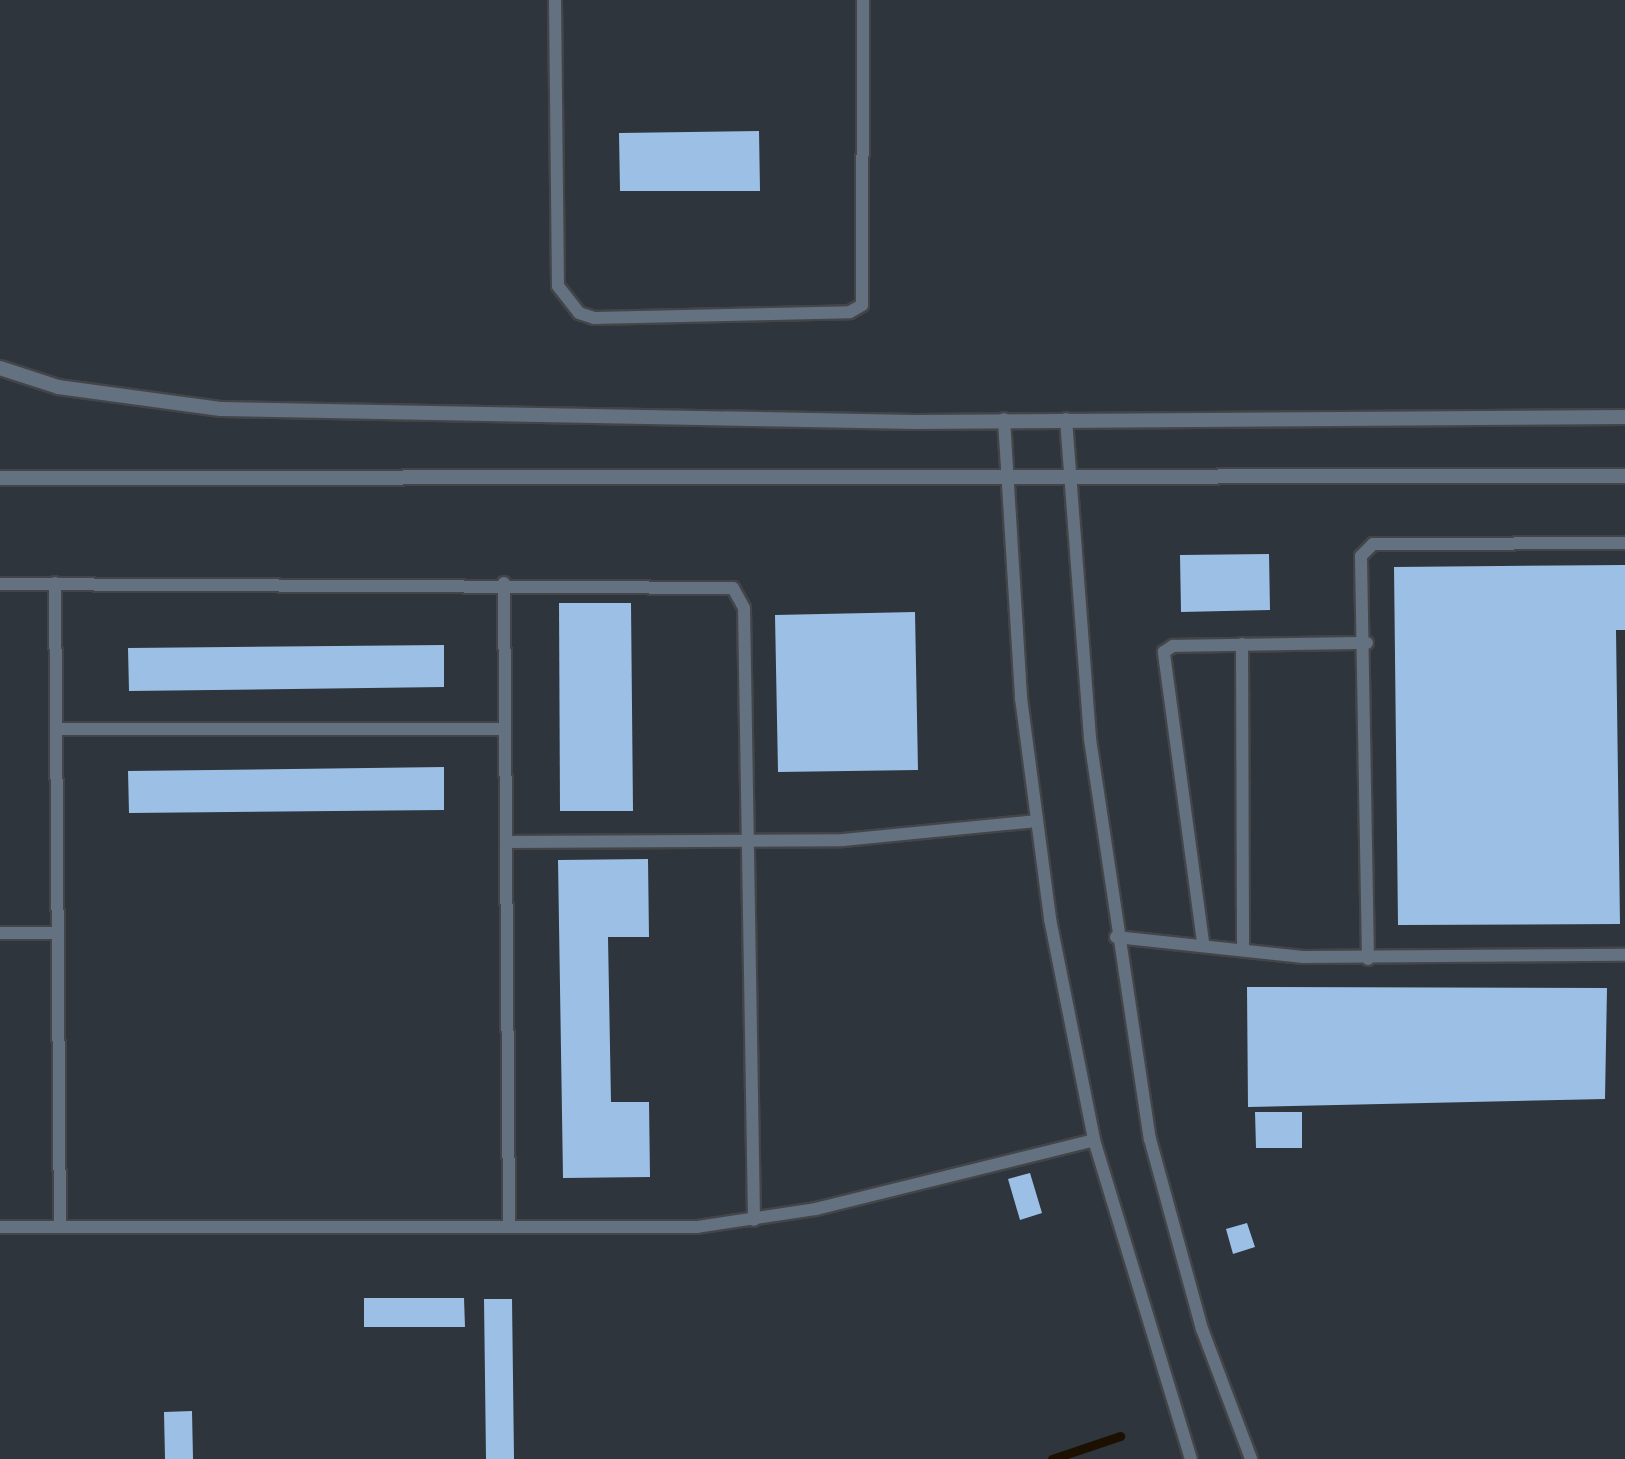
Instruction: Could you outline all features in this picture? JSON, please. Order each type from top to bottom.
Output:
[{"type":"street","points":[[0,368],[71,389],[221,409],[1004,419],[1625,417]]},
{"type":"street","points":[[0,478],[1625,476]]},
{"type":"lane","points":[[555,0],[558,286],[579,313],[594,318],[850,312],[862,305],[863,0]]},
{"type":"lane","points":[[1004,419],[1005,477],[1021,698],[1037,821],[1094,1140],[1191,1459]]},
{"type":"lane","points":[[1066,419],[1090,739],[1116,937],[1150,1139],[1202,1329],[1251,1459]]},
{"type":"lane","points":[[1368,958],[1367,643],[1362,556],[1373,544],[1625,543]]},
{"type":"lane","points":[[55,583],[60,1227]]},
{"type":"lane","points":[[504,583],[509,1222]]},
{"type":"lane","points":[[0,584],[504,583],[733,589],[744,608],[744,841],[754,1220]]},
{"type":"lane","points":[[1203,942],[1162,656],[1173,646],[1367,643]]},
{"type":"lane","points":[[1242,644],[1243,949]]},
{"type":"lane","points":[[56,729],[505,729]]},
{"type":"lane","points":[[506,842],[744,841],[935,836],[1037,821]]},
{"type":"lane","points":[[0,933],[58,933]]},
{"type":"lane","points":[[1116,937],[1203,942],[1243,949],[1368,958],[1625,955]]},
{"type":"lane","points":[[0,1227],[509,1222],[697,1227],[754,1220],[1094,1140]]},
{"type":"shaded area","points":[[0,0],[1625,0],[1625,1459],[0,1459]]},
{"type":"building","points":[[759,131],[760,191],[620,191],[619,133]]},
{"type":"building","points":[[1269,554],[1270,610],[1181,612],[1180,555]]},
{"type":"building","points":[[1625,565],[1625,630],[1616,630],[1620,924],[1398,925],[1394,567]]},
{"type":"building","points":[[559,603],[631,603],[633,811],[560,811]]},
{"type":"building","points":[[915,612],[918,770],[778,772],[775,615]]},
{"type":"building","points":[[444,645],[444,687],[129,691],[128,648]]},
{"type":"building","points":[[444,767],[444,810],[129,813],[128,771]]},
{"type":"building","points":[[648,859],[649,937],[608,937],[611,1102],[649,1102],[650,1177],[563,1178],[558,860]]},
{"type":"building","points":[[1247,987],[1607,988],[1605,1099],[1248,1107]]},
{"type":"building","points":[[1255,1112],[1302,1112],[1302,1148],[1256,1148]]},
{"type":"building","points":[[1030,1173],[1042,1213],[1020,1220],[1008,1179]]},
{"type":"building","points":[[1247,1223],[1255,1247],[1233,1254],[1226,1229]]},
{"type":"building","points":[[364,1298],[464,1298],[465,1327],[364,1327]]},
{"type":"building","points":[[484,1299],[512,1299],[514,1459],[486,1459]]},
{"type":"building","points":[[192,1411],[193,1459],[165,1459],[164,1412]]},
{"type":"waterway","points":[[1052,1459],[1120,1436]]}]
